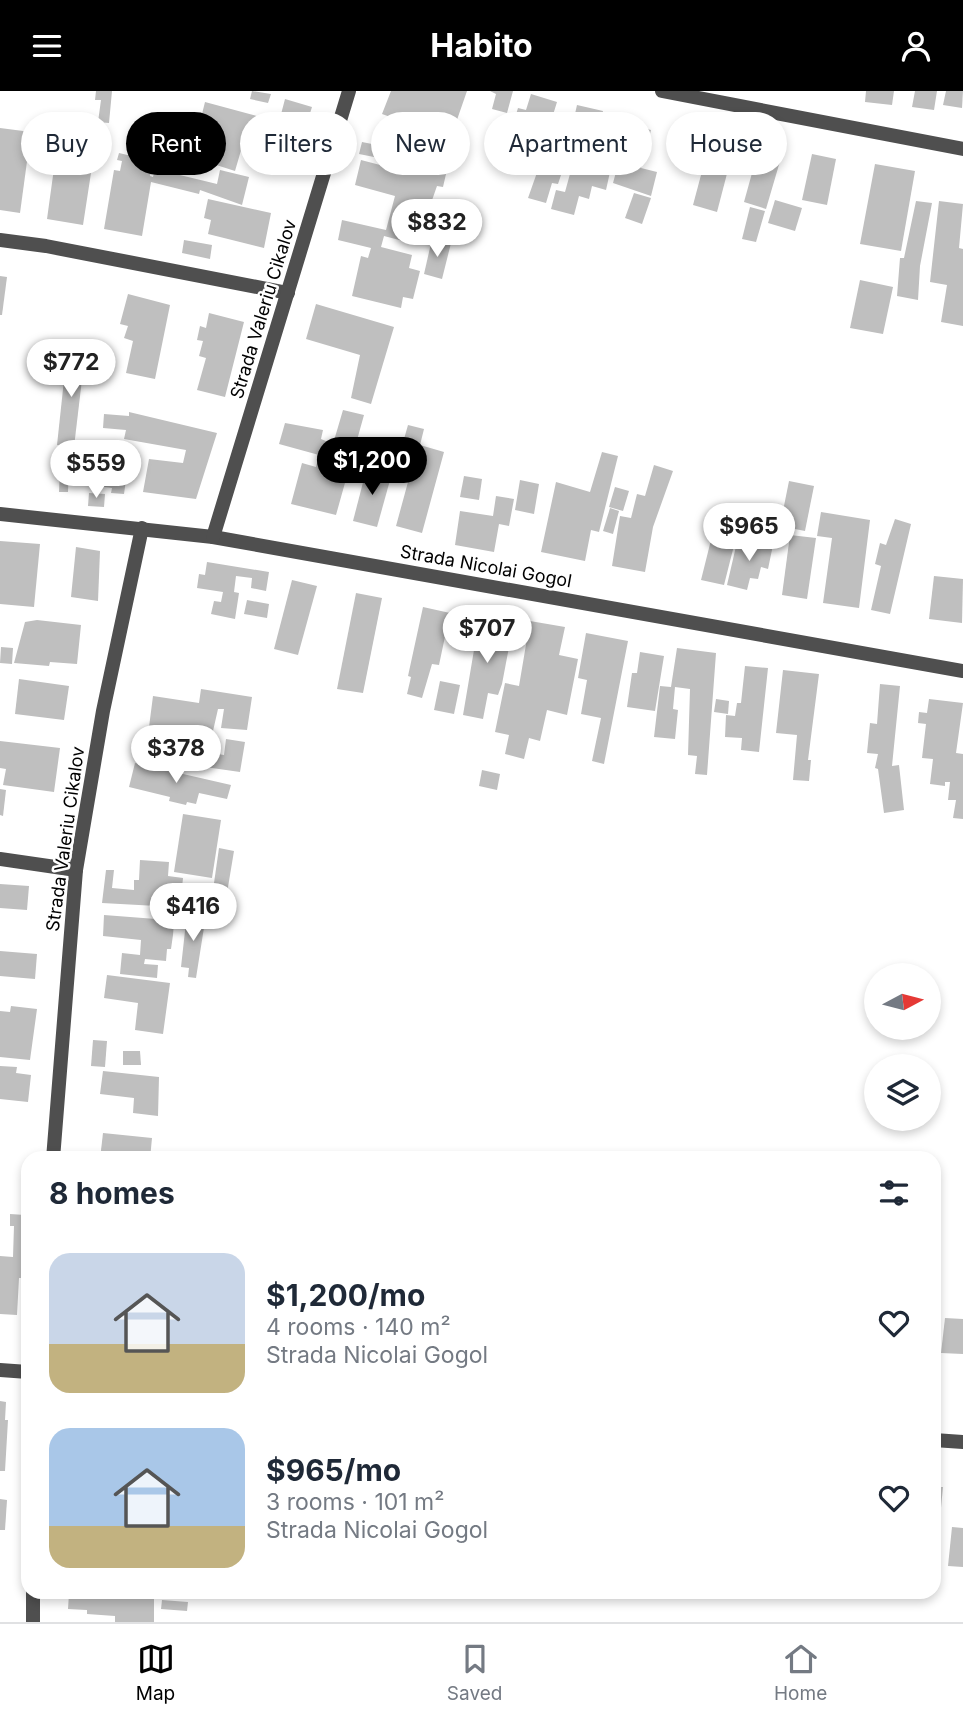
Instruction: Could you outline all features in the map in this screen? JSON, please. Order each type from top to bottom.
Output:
[{"type":"street","name":"Strada Valeriu Cikalov","points":[[214,537],[349,91]]},
{"type":"street","points":[[662,91],[963,149]]},
{"type":"street","points":[[0,240],[46,246],[288,293]]},
{"type":"street","name":"Strada Nicolai Gogol","points":[[0,514],[214,537],[963,671]]},
{"type":"street","name":"Strada Valeriu Cikalov","points":[[54,1151],[76,870],[105,699],[142,528]]},
{"type":"street","points":[[0,859],[76,870]]},
{"type":"street","points":[[0,1370],[21,1372]]},
{"type":"street","points":[[941,1440],[963,1442]]},
{"type":"street","points":[[33,1599],[33,1622]]},
{"type":"building","points":[[96,91],[112,91],[110,112],[99,112],[101,100],[95,100]]},
{"type":"building","points":[[252,91],[271,94],[268,103],[250,99]]},
{"type":"building","points":[[391,91],[467,91],[460,112],[383,112]]},
{"type":"building","points":[[490,91],[513,91],[507,112],[492,109],[496,94]]},
{"type":"building","points":[[866,91],[894,91],[892,105],[865,102]]},
{"type":"building","points":[[915,91],[937,91],[934,110],[912,107]]},
{"type":"building","points":[[946,91],[963,91],[962,108],[943,105]]},
{"type":"building","points":[[531,94],[557,102],[554,112],[517,112],[518,108],[526,110]]},
{"type":"building","points":[[285,99],[312,107],[310,112],[282,112]]},
{"type":"building","points":[[205,102],[242,112],[240,154],[235,171],[226,168],[226,112],[202,112]]},
{"type":"building","points":[[577,105],[603,111],[603,112],[575,112]]},
{"type":"building","points":[[0,128],[21,131],[21,175],[25,175],[20,213],[0,210]]},
{"type":"building","points":[[362,142],[371,144],[371,156],[359,154]]},
{"type":"building","points":[[119,153],[126,155],[126,175],[180,175],[217,184],[219,175],[226,175],[226,171],[249,177],[242,205],[200,190],[199,194],[151,182],[142,236],[104,229],[114,170],[120,171],[122,161],[117,160]]},
{"type":"building","points":[[812,154],[836,159],[827,205],[802,200]]},
{"type":"building","points":[[361,160],[371,163],[371,175],[446,175],[443,187],[437,186],[423,226],[412,223],[407,242],[384,236],[381,247],[412,255],[409,268],[420,271],[413,299],[403,297],[401,308],[352,296],[361,256],[368,258],[371,248],[338,240],[342,220],[386,230],[395,196],[355,185]]},
{"type":"building","points":[[875,164],[915,171],[901,251],[860,244]]},
{"type":"building","points":[[652,171],[657,172],[651,196],[613,183],[615,175],[652,175]]},
{"type":"building","points":[[53,175],[91,175],[83,225],[47,219]]},
{"type":"building","points":[[536,175],[561,175],[558,184],[552,183],[546,203],[528,198]]},
{"type":"building","points":[[570,175],[609,175],[606,190],[592,186],[589,199],[579,196],[574,215],[551,209],[556,190],[565,192]]},
{"type":"building","points":[[701,175],[727,175],[717,212],[693,205]]},
{"type":"building","points":[[751,175],[776,175],[766,209],[744,202]]},
{"type":"building","points":[[634,193],[651,198],[642,224],[625,218]]},
{"type":"building","points":[[208,199],[271,213],[264,248],[208,234],[211,220],[204,218]]},
{"type":"building","points":[[775,200],[802,208],[795,231],[768,223]]},
{"type":"building","points":[[916,201],[932,203],[920,266],[918,300],[897,296],[900,258],[904,258]]},
{"type":"building","points":[[939,201],[963,204],[959,248],[963,249],[963,326],[941,322],[947,285],[930,282]]},
{"type":"building","points":[[750,207],[765,211],[756,242],[742,239]]},
{"type":"building","points":[[432,239],[451,243],[442,279],[424,274]]},
{"type":"building","points":[[184,240],[212,245],[210,259],[182,253]]},
{"type":"building","points":[[0,276],[7,277],[2,315],[0,315]]},
{"type":"building","points":[[860,280],[893,287],[883,334],[850,328]]},
{"type":"building","points":[[128,294],[170,305],[155,379],[126,373],[133,341],[124,338],[128,326],[120,324]]},
{"type":"building","points":[[316,304],[394,327],[371,404],[351,398],[360,355],[306,339]]},
{"type":"building","points":[[209,313],[244,322],[225,397],[197,390],[206,358],[199,356],[203,341],[197,340],[200,326],[206,328]]},
{"type":"building","points":[[67,352],[85,354],[74,447],[57,445]]},
{"type":"building","points":[[343,410],[364,415],[336,515],[291,504],[302,463],[316,467],[319,455],[279,444],[285,423],[323,430],[321,439],[333,444]]},
{"type":"building","points":[[129,412],[217,433],[196,499],[143,492],[149,459],[183,463],[186,450],[124,439],[126,430],[103,428],[104,414],[129,416]]},
{"type":"building","points":[[408,425],[424,429],[420,445],[444,452],[422,533],[396,526],[411,471],[396,467]]},
{"type":"building","points":[[103,441],[131,444],[124,494],[111,493],[112,488],[91,485],[96,452],[102,453]]},
{"type":"building","points":[[602,452],[618,456],[599,532],[591,530],[585,561],[541,552],[556,482],[590,492]]},
{"type":"building","points":[[654,465],[673,471],[653,527],[645,572],[612,566],[620,516],[631,518],[637,494],[645,496]]},
{"type":"building","points":[[60,467],[69,467],[68,492],[59,492]]},
{"type":"building","points":[[367,467],[392,473],[377,527],[353,521]]},
{"type":"building","points":[[464,476],[482,479],[479,500],[460,497]]},
{"type":"building","points":[[520,480],[539,484],[534,514],[515,510]]},
{"type":"building","points":[[789,481],[814,486],[805,531],[780,526]]},
{"type":"building","points":[[615,487],[629,491],[623,511],[609,507]]},
{"type":"building","points":[[89,493],[105,494],[104,507],[88,506]]},
{"type":"building","points":[[496,496],[514,499],[509,526],[499,524],[494,552],[455,545],[460,511],[493,516]]},
{"type":"building","points":[[610,508],[619,511],[613,534],[603,531]]},
{"type":"building","points":[[734,508],[743,510],[724,585],[701,580],[718,512],[732,515]]},
{"type":"building","points":[[821,512],[870,520],[859,608],[823,603],[832,538],[817,536]]},
{"type":"building","points":[[895,519],[911,524],[890,614],[871,610],[881,566],[875,564],[880,543],[886,545]]},
{"type":"building","points":[[790,535],[816,538],[807,599],[782,595]]},
{"type":"building","points":[[0,541],[40,544],[34,607],[0,604]]},
{"type":"building","points":[[737,542],[773,545],[768,569],[761,567],[758,579],[750,578],[747,590],[727,585]]},
{"type":"building","points":[[76,547],[100,551],[98,601],[71,597]]},
{"type":"building","points":[[207,562],[269,572],[266,591],[251,588],[252,578],[236,576],[234,592],[239,593],[235,619],[211,614],[214,601],[221,602],[223,592],[197,588],[199,574],[205,575]]},
{"type":"building","points":[[934,576],[963,579],[962,623],[929,619]]},
{"type":"building","points":[[292,580],[317,586],[298,655],[274,649]]},
{"type":"building","points":[[356,593],[382,598],[363,693],[337,689]]},
{"type":"building","points":[[247,600],[269,604],[267,618],[244,614]]},
{"type":"building","points":[[423,607],[450,613],[439,665],[432,664],[422,698],[407,694],[411,677],[408,676]]},
{"type":"building","points":[[37,620],[81,625],[77,664],[50,662],[49,666],[14,663],[25,622]]},
{"type":"building","points":[[480,620],[513,626],[502,684],[498,695],[488,693],[483,719],[463,715],[474,650],[466,648],[469,635],[477,636]]},
{"type":"building","points":[[530,621],[565,627],[559,655],[578,659],[567,715],[547,710],[540,741],[529,738],[524,759],[505,754],[509,735],[495,732],[505,683],[519,686]]},
{"type":"building","points":[[586,633],[628,641],[604,764],[592,761],[601,718],[581,714],[587,680],[578,678]]},
{"type":"building","points":[[1,647],[13,648],[12,664],[0,663]]},
{"type":"building","points":[[677,648],[716,653],[707,775],[695,774],[697,756],[688,755],[690,689],[675,687],[673,709],[678,710],[675,739],[654,737],[660,686],[671,687]]},
{"type":"building","points":[[640,652],[664,656],[655,711],[627,707],[632,673],[637,673]]},
{"type":"building","points":[[745,666],[768,668],[759,752],[741,750],[742,738],[725,737],[726,715],[735,716],[737,703],[741,703]]},
{"type":"building","points":[[783,670],[819,674],[808,760],[811,760],[809,781],[793,780],[797,735],[776,733]]},
{"type":"building","points":[[19,679],[69,686],[64,720],[15,714]]},
{"type":"building","points":[[440,681],[460,685],[454,714],[434,710]]},
{"type":"building","points":[[880,684],[900,686],[892,766],[899,765],[904,810],[884,813],[878,769],[875,768],[878,754],[867,753],[870,723],[877,724]]},
{"type":"building","points":[[201,689],[252,697],[247,730],[221,728],[224,709],[218,709],[213,731],[211,753],[224,755],[226,739],[245,742],[240,772],[205,767],[205,763],[181,758],[184,740],[192,742],[193,733],[149,727],[153,696],[199,703]]},
{"type":"building","points":[[716,699],[729,701],[728,714],[714,712]]},
{"type":"building","points":[[929,699],[963,703],[956,753],[963,754],[963,819],[953,818],[956,800],[948,800],[950,782],[945,782],[945,786],[930,784],[933,759],[922,758],[926,724],[918,723],[919,712],[927,713]]},
{"type":"building","points":[[0,741],[60,748],[54,792],[3,785],[6,769],[0,768]]},
{"type":"building","points":[[135,763],[231,785],[227,799],[199,793],[196,804],[187,802],[186,805],[169,801],[170,797],[129,787]]},
{"type":"building","points":[[482,770],[500,774],[497,790],[479,786]]},
{"type":"building","points":[[0,789],[6,790],[3,816],[0,815]]},
{"type":"building","points":[[183,814],[221,820],[212,878],[174,872]]},
{"type":"building","points":[[219,848],[234,851],[226,899],[212,897]]},
{"type":"building","points":[[140,860],[169,862],[168,876],[183,878],[180,907],[164,906],[175,908],[171,949],[167,949],[166,961],[145,959],[144,964],[158,965],[157,978],[120,974],[122,953],[140,955],[141,940],[103,936],[104,915],[156,919],[157,906],[102,903],[106,870],[114,870],[112,888],[134,890],[134,880],[139,880]]},
{"type":"building","points":[[0,884],[29,886],[27,910],[0,908]]},
{"type":"building","points":[[187,913],[206,915],[196,978],[188,977],[189,968],[181,967]]},
{"type":"building","points":[[0,951],[37,954],[35,979],[0,976]]},
{"type":"building","points":[[107,975],[170,983],[163,1034],[135,1030],[138,1003],[104,998]]},
{"type":"building","points":[[11,1006],[37,1009],[30,1060],[0,1057],[0,1011],[10,1012]]},
{"type":"building","points":[[93,1040],[107,1041],[105,1067],[91,1066]]},
{"type":"building","points":[[123,1051],[140,1051],[141,1065],[123,1065]]},
{"type":"building","points":[[0,1066],[17,1067],[16,1073],[31,1075],[28,1102],[0,1099]]},
{"type":"building","points":[[103,1071],[159,1077],[158,1116],[133,1113],[134,1098],[100,1094]]},
{"type":"building","points":[[103,1133],[152,1138],[151,1151],[101,1151]]},
{"type":"building","points":[[10,1214],[21,1215],[21,1278],[17,1315],[0,1314],[0,1256],[13,1257],[14,1226],[10,1226]]},
{"type":"building","points":[[945,1318],[963,1319],[963,1354],[941,1353]]},
{"type":"building","points":[[0,1401],[6,1402],[5,1420],[8,1420],[5,1471],[0,1471]]},
{"type":"building","points":[[0,1499],[7,1500],[5,1530],[0,1530]]},
{"type":"building","points":[[952,1527],[963,1528],[963,1567],[948,1566]]},
{"type":"building","points":[[69,1599],[154,1599],[154,1622],[115,1622],[115,1616],[87,1614],[87,1610],[68,1609]]},
{"type":"building","points":[[162,1600],[188,1602],[187,1611],[161,1609]]}]
